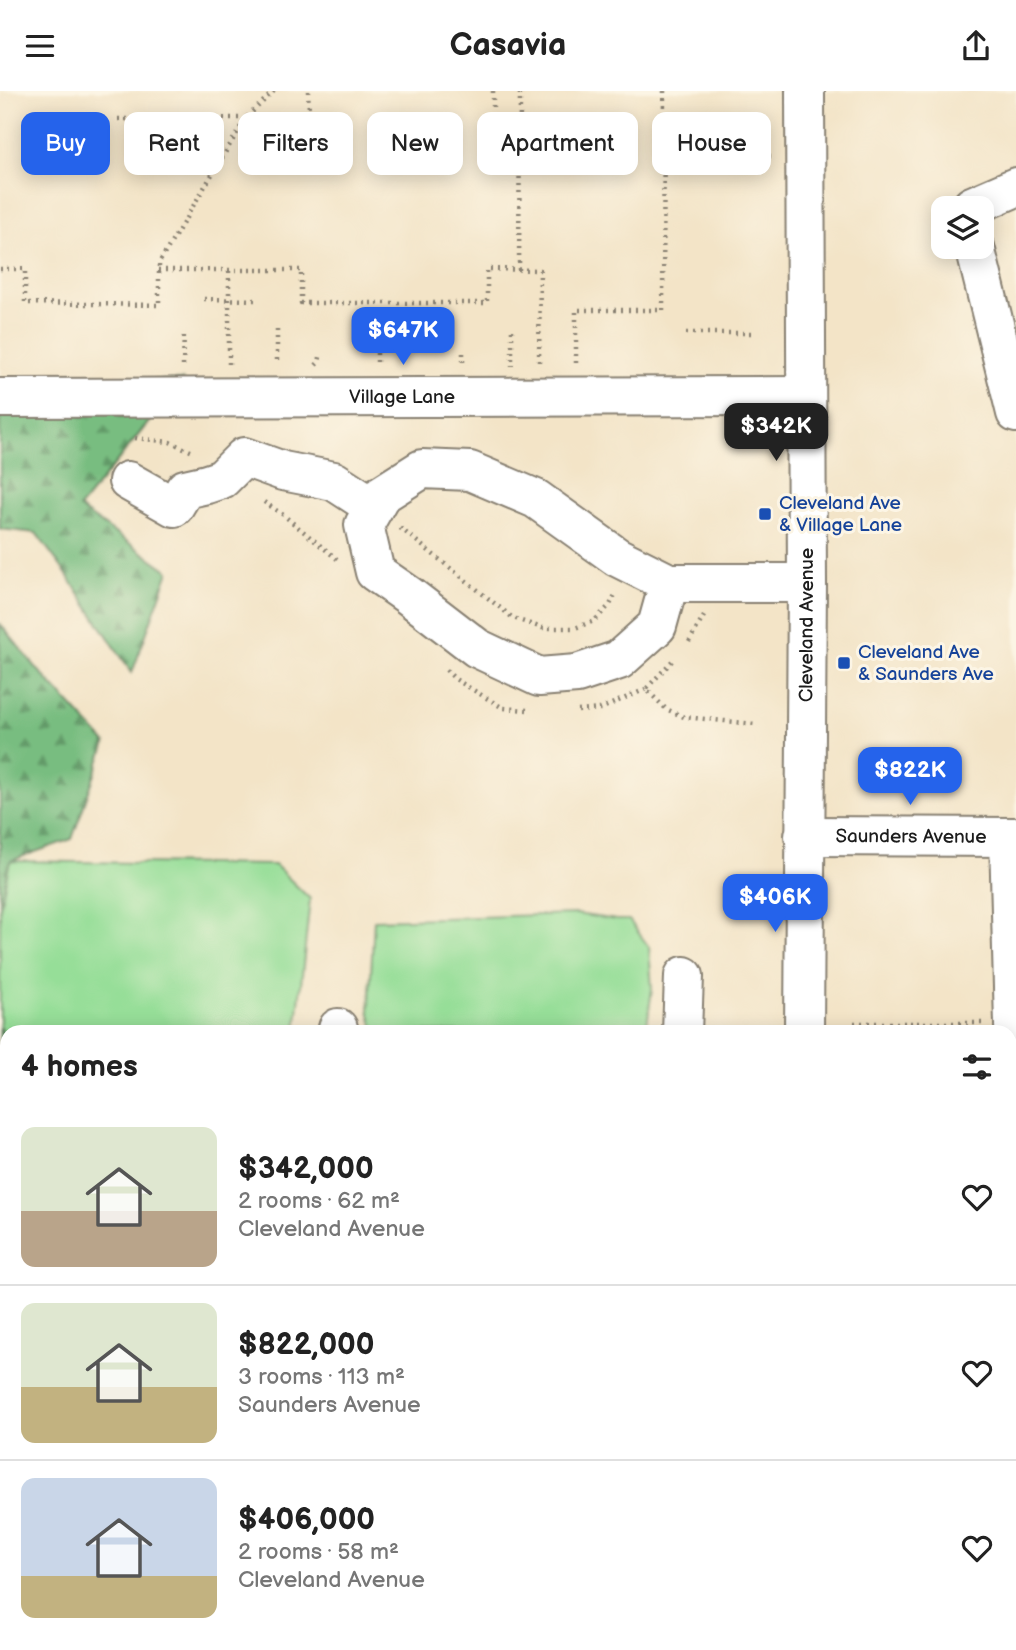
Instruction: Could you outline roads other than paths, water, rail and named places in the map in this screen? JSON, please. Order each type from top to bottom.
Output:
[{"type":"street","name":"Cleveland Avenue","points":[[804,1025],[807,583],[805,91]]},
{"type":"street","points":[[994,196],[1016,187]]},
{"type":"street","points":[[978,259],[1016,413]]},
{"type":"street","name":"Village Lane","points":[[0,398],[805,396]]},
{"type":"street","points":[[128,481],[174,507],[185,489],[222,479],[244,457],[283,471],[334,481],[373,507]]},
{"type":"street","points":[[669,583],[657,626],[619,660],[577,674],[539,677],[477,648],[375,572],[363,525],[381,495],[422,469],[470,471],[536,499],[617,557],[669,583],[807,583]]},
{"type":"street","name":"Saunders Avenue","points":[[804,836],[1013,837]]},
{"type":"street","points":[[1013,837],[1014,1025]]},
{"type":"street","points":[[682,1025],[684,976]]},
{"type":"place","name":"Cleveland Ave & Village Lane","points":[[765,514]]},
{"type":"place","name":"Cleveland Ave & Saunders Ave","points":[[844,663]]}]
